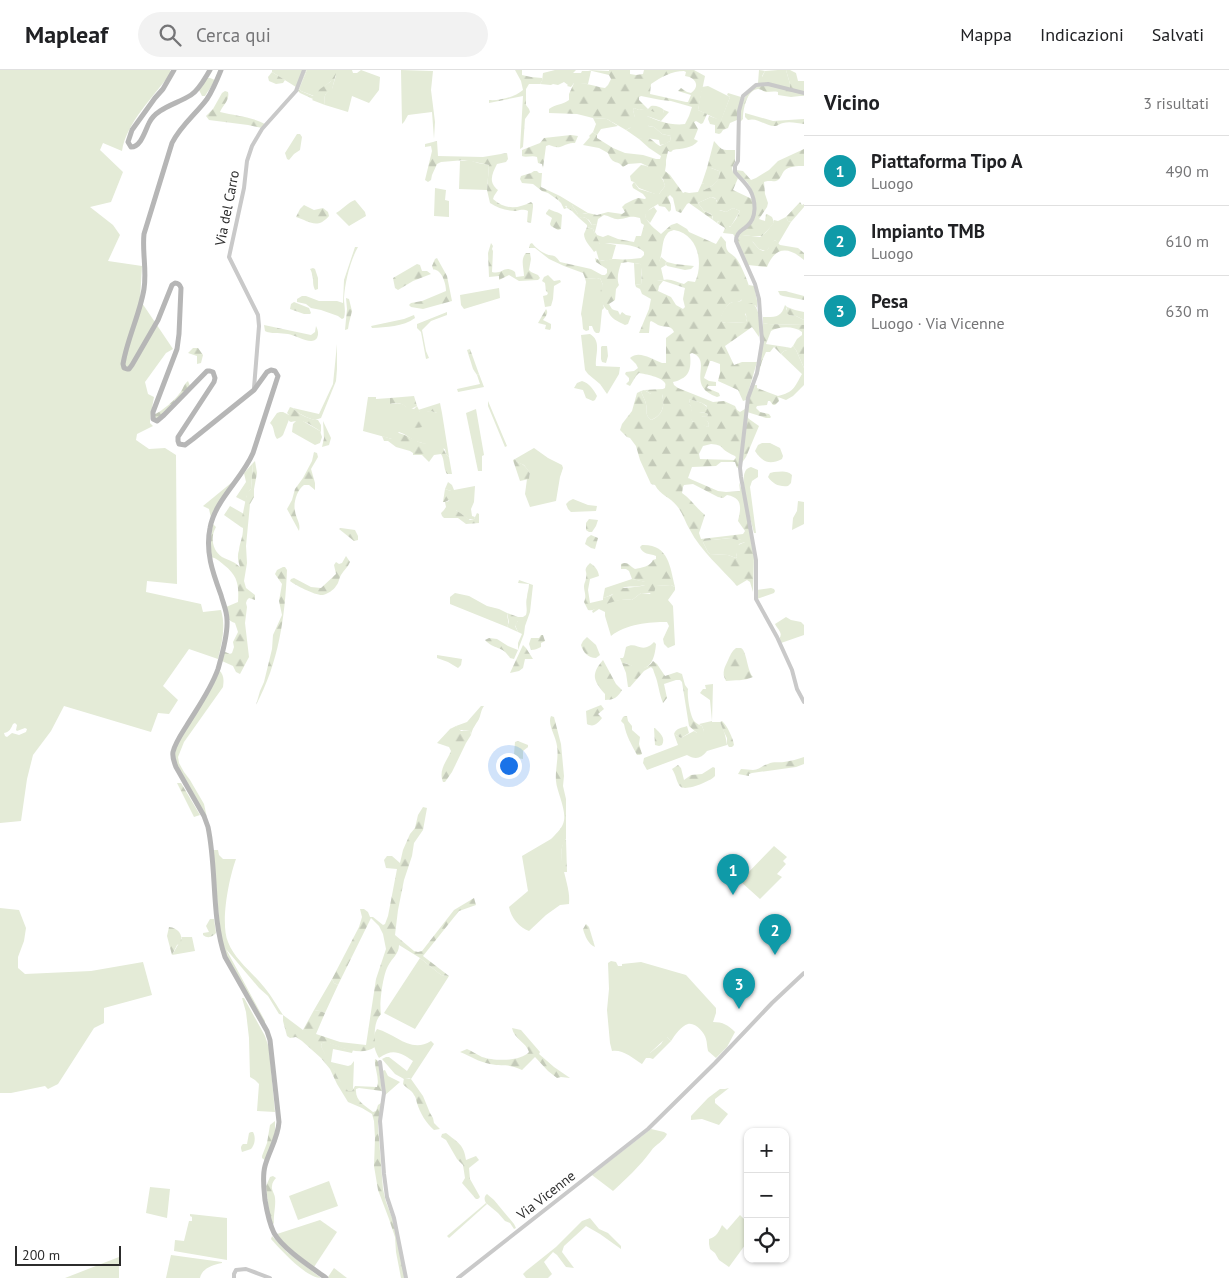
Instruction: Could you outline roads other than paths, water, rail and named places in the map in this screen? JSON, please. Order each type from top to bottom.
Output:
[{"type":"main road","points":[[174,70],[163,89],[132,130],[128,142],[131,147],[136,147],[139,144],[150,120],[162,110],[192,95],[210,70]]},
{"type":"main road","points":[[221,70],[208,97],[177,133],[172,143],[144,234],[144,290],[123,364],[124,368],[130,369],[158,320],[172,285],[177,283],[181,288],[179,341],[152,414],[153,420],[158,420],[164,415],[207,371],[213,372],[215,378],[178,437],[179,444],[185,445],[254,390],[267,372],[273,370],[277,373],[278,378],[253,453],[217,509],[210,527],[208,539],[209,558],[226,610],[226,634],[214,679],[178,739],[173,751],[173,758],[208,827],[218,930],[224,957],[264,1026],[270,1040],[279,1127],[264,1172],[268,1218],[276,1236],[282,1243],[326,1278]]},
{"type":"street","name":"Via del Carro","points":[[254,390],[259,326],[258,315],[229,257],[244,188],[247,161],[252,146],[262,129],[296,91],[304,70]]},
{"type":"street","points":[[804,93],[768,84],[756,85],[743,96],[739,111],[738,161],[735,166],[735,172],[750,191],[755,208],[753,220],[740,231],[736,236],[736,241],[755,284],[759,299],[762,342],[757,373],[748,398],[740,468],[756,560],[756,599],[784,651],[804,702]]},
{"type":"street","name":"Via Vicenne","points":[[458,1278],[649,1128],[804,973]]},
{"type":"street","points":[[380,1062],[384,1093],[380,1121],[384,1173],[387,1197],[394,1218],[406,1278]]},
{"type":"street","points":[[234,1278],[236,1270],[246,1268],[270,1278]]},
{"type":"street","points":[[254,1278],[255,1272]]},
{"type":"place","name":"Piattaforma Tipo A","points":[[733,895]]},
{"type":"place","name":"Impianto TMB","points":[[775,955]]},
{"type":"place","name":"Pesa","points":[[739,1009]]}]
